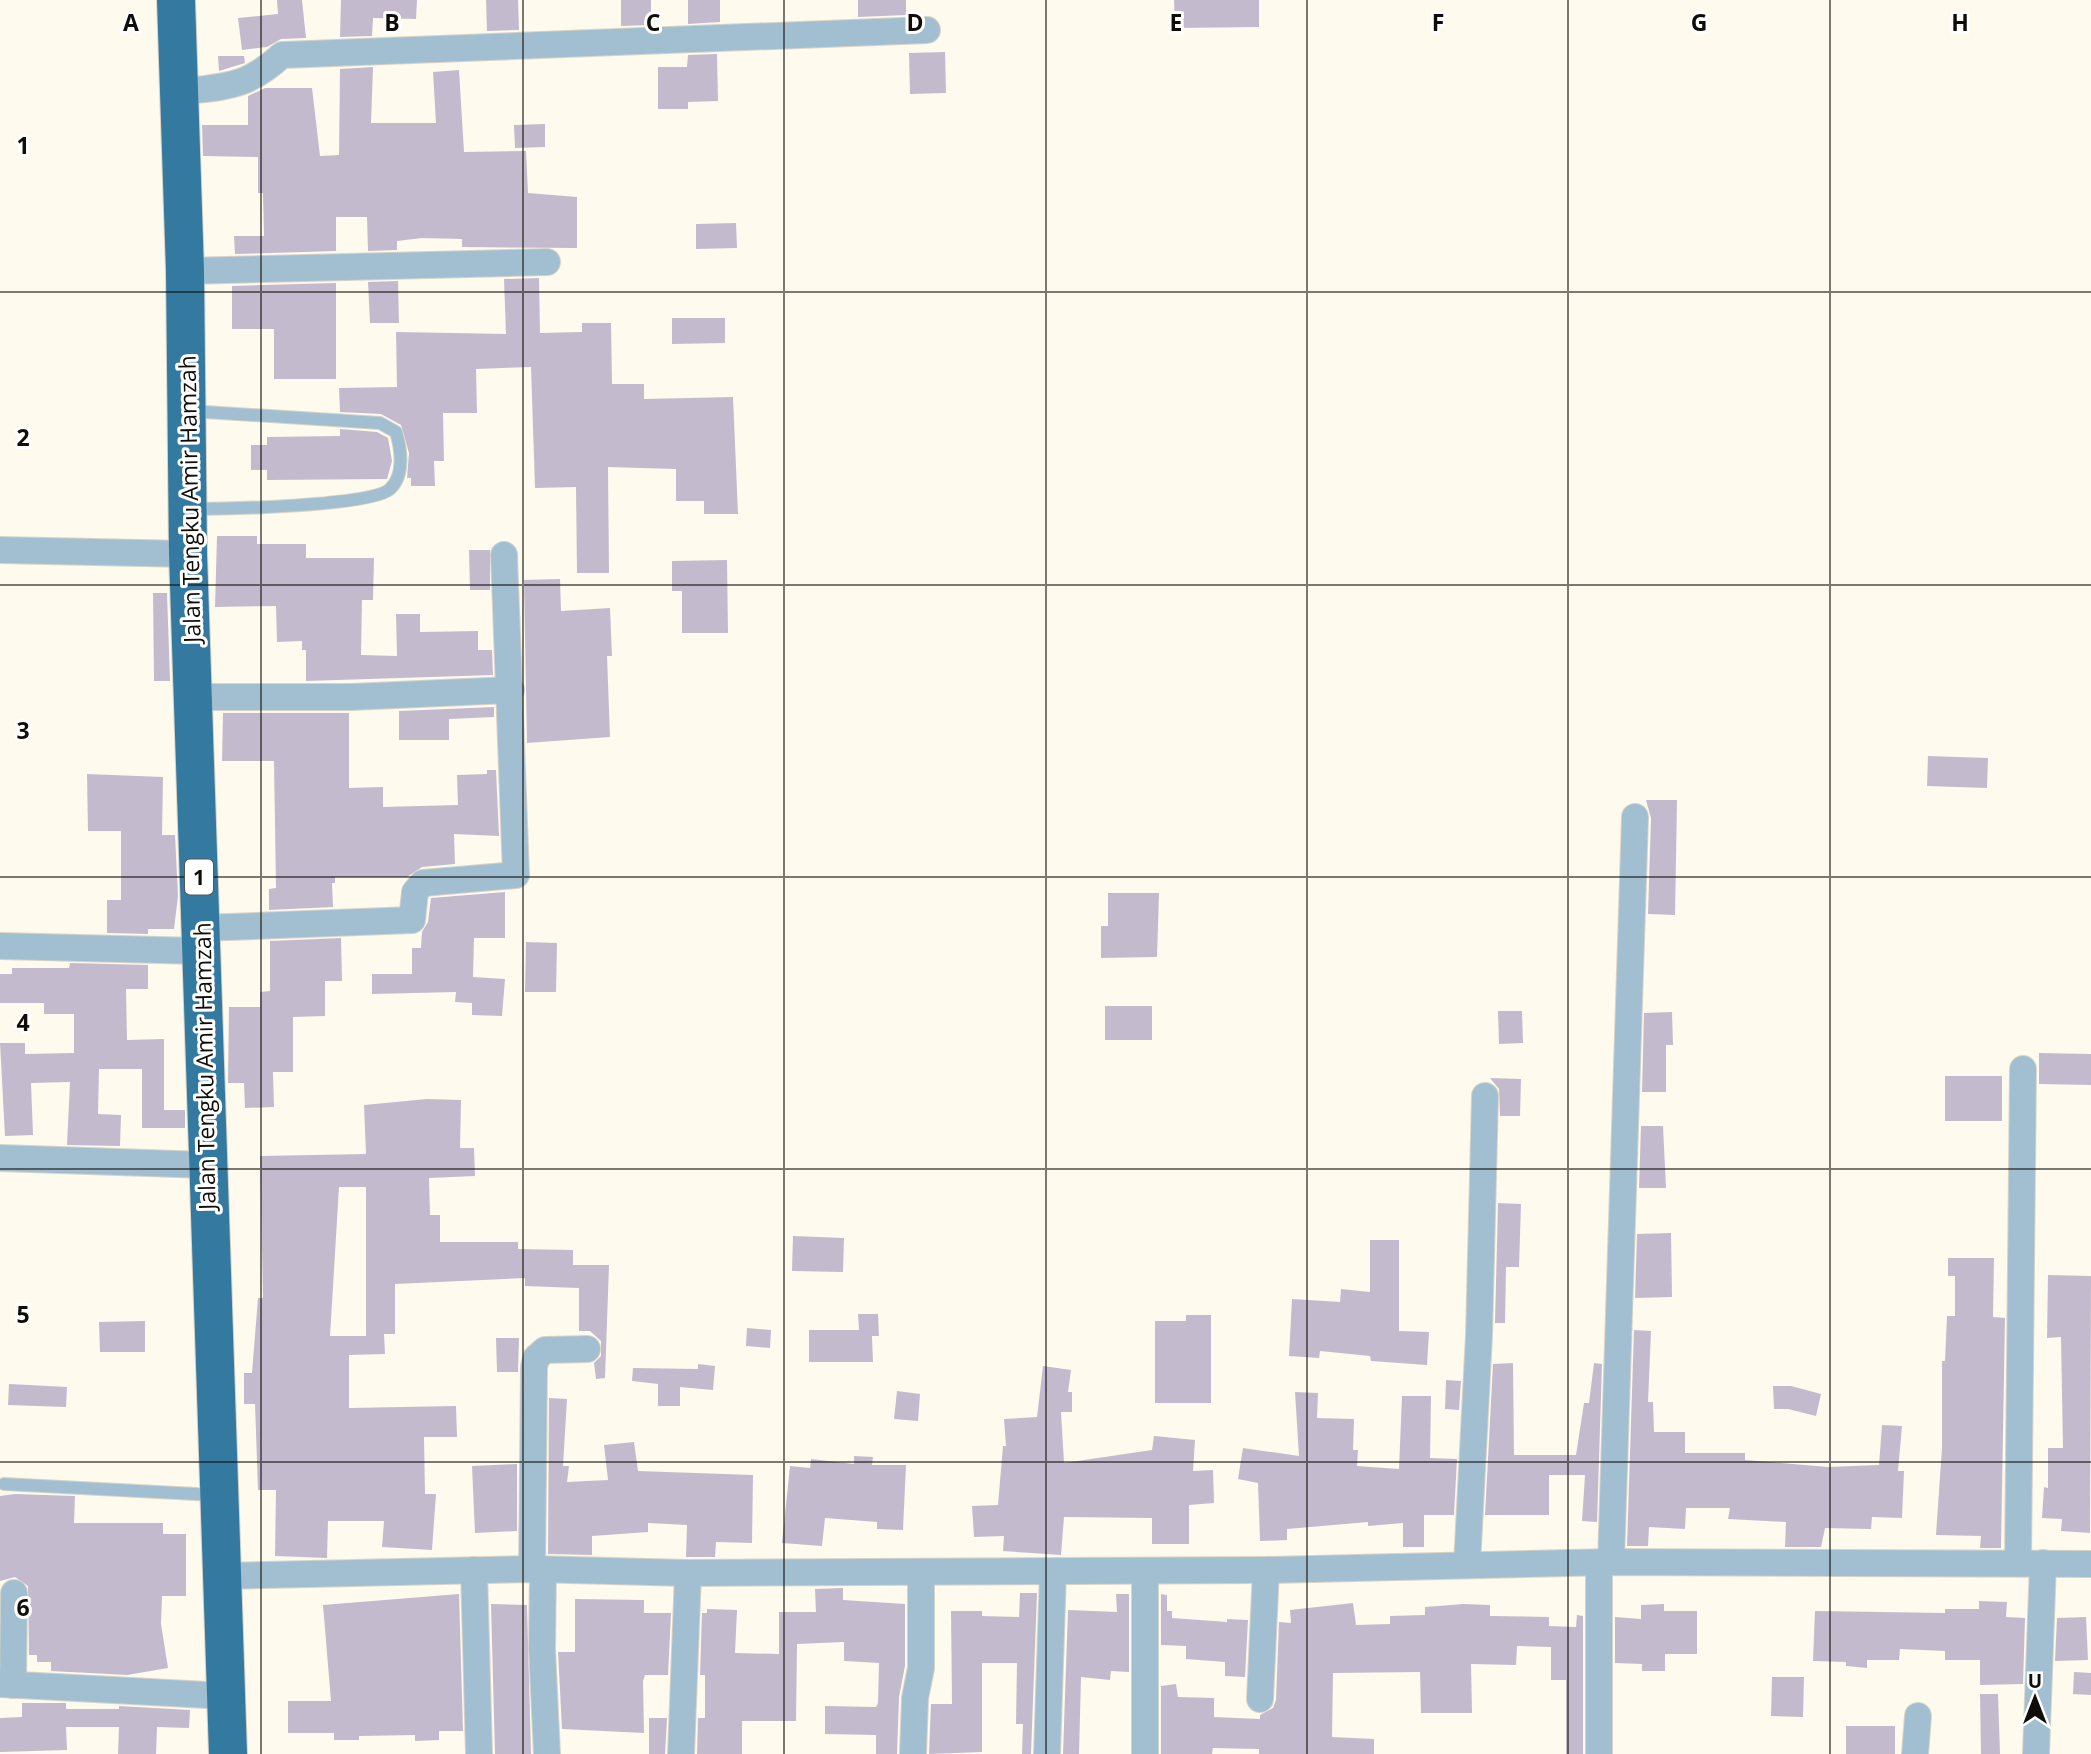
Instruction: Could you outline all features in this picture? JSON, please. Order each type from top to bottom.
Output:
[{"type":"highway","name":"Jalan Tengku Amir Hamzah","points":[[176,0],[185,271],[188,554],[206,1165],[228,1754]]},
{"type":"street","points":[[180,92],[238,85],[261,75],[282,55],[926,30]]},
{"type":"street","points":[[185,271],[547,262]]},
{"type":"street","points":[[0,550],[188,554]]},
{"type":"street","points":[[0,946],[200,939],[412,920],[415,892],[423,883],[516,874],[504,555]]},
{"type":"street","points":[[193,697],[351,697],[511,690]]},
{"type":"street","points":[[1599,1754],[1635,817]]},
{"type":"street","points":[[2023,1069],[2036,1754]]},
{"type":"street","points":[[1466,1565],[1479,1335],[1485,1096]]},
{"type":"street","points":[[0,1158],[206,1165]]},
{"type":"street","points":[[547,1754],[538,1570],[534,1367],[536,1358],[545,1350],[586,1349]]},
{"type":"street","points":[[221,1576],[474,1570],[688,1573],[1145,1572],[1466,1565],[2091,1564]]},
{"type":"street","points":[[474,1570],[480,1754]]},
{"type":"street","points":[[1260,1699],[1266,1570]]},
{"type":"street","points":[[913,1754],[915,1698],[921,1668],[921,1572]]},
{"type":"street","points":[[1047,1754],[1053,1572]]},
{"type":"street","points":[[1145,1572],[1145,1754]]},
{"type":"street","points":[[681,1754],[688,1573]]},
{"type":"street","points":[[14,1593],[7,1684],[226,1696]]},
{"type":"street","points":[[1915,1754],[1918,1716]]},
{"type":"lane","points":[[187,411],[380,423],[396,432],[401,452],[400,472],[395,483],[378,496],[254,509],[188,509]]},
{"type":"lane","points":[[4,1484],[218,1495]]},
{"type":"building","points":[[277,0],[302,0],[306,38],[281,39],[267,47],[242,50],[238,18],[278,14]]},
{"type":"building","points":[[341,0],[417,0],[416,19],[373,18],[372,36],[340,37]]},
{"type":"building","points":[[486,0],[518,0],[519,30],[487,31]]},
{"type":"building","points":[[621,0],[651,0],[651,25],[621,26]]},
{"type":"building","points":[[688,0],[720,0],[720,22],[688,24]]},
{"type":"building","points":[[858,0],[906,0],[906,15],[858,17]]},
{"type":"building","points":[[1174,0],[1259,0],[1259,27],[1175,28]]},
{"type":"building","points":[[945,52],[946,93],[910,94],[909,53]]},
{"type":"building","points":[[717,54],[718,101],[688,102],[688,109],[658,109],[658,67],[687,67],[688,55]]},
{"type":"building","points":[[218,56],[244,56],[245,63],[219,71]]},
{"type":"building","points":[[373,67],[371,123],[436,123],[433,72],[459,70],[464,152],[526,151],[528,193],[577,197],[577,248],[462,247],[462,239],[422,238],[397,241],[397,250],[368,251],[367,217],[336,217],[336,251],[235,254],[234,236],[264,236],[263,193],[258,193],[258,157],[203,156],[202,125],[248,125],[248,96],[265,88],[312,88],[320,156],[339,155],[340,69]]},
{"type":"building","points":[[545,124],[545,147],[515,148],[514,125]]},
{"type":"building","points":[[736,223],[737,248],[696,249],[696,224]]},
{"type":"building","points":[[539,278],[540,333],[582,332],[582,323],[611,323],[612,384],[644,384],[644,399],[733,397],[738,514],[704,514],[704,501],[676,501],[676,469],[608,467],[609,573],[577,573],[576,487],[535,488],[531,367],[476,369],[477,413],[443,413],[444,461],[434,461],[435,486],[411,486],[411,478],[407,478],[409,453],[401,425],[381,414],[340,412],[339,388],[397,387],[396,332],[506,334],[504,279]]},
{"type":"building","points":[[398,281],[399,323],[370,323],[368,282]]},
{"type":"building","points":[[336,283],[336,379],[274,379],[274,329],[232,329],[232,286]]},
{"type":"building","points":[[672,318],[725,318],[725,343],[672,344]]},
{"type":"building","points":[[340,429],[377,432],[388,438],[392,461],[387,479],[267,480],[267,470],[251,470],[251,445],[267,445],[267,437],[340,436]]},
{"type":"building","points":[[217,536],[257,536],[257,544],[306,544],[306,558],[374,558],[373,600],[362,600],[361,655],[397,656],[396,614],[420,614],[420,632],[478,631],[478,650],[492,650],[493,675],[306,681],[306,650],[302,650],[302,641],[277,642],[276,606],[215,607]]},
{"type":"building","points":[[469,550],[490,550],[490,590],[470,590]]},
{"type":"building","points":[[727,560],[728,633],[682,633],[682,591],[672,591],[672,561]]},
{"type":"building","points":[[560,579],[561,611],[610,608],[612,656],[607,656],[610,737],[527,743],[524,580]]},
{"type":"building","points":[[153,593],[167,593],[170,681],[154,681]]},
{"type":"building","points":[[494,707],[494,717],[449,719],[449,740],[399,740],[399,711]]},
{"type":"building","points":[[223,713],[349,713],[349,788],[383,787],[383,807],[458,805],[457,775],[487,774],[487,770],[496,770],[499,836],[454,834],[455,864],[422,867],[407,877],[335,877],[335,883],[332,883],[333,907],[269,910],[269,889],[276,888],[274,761],[222,761]]},
{"type":"building","points":[[1928,756],[1988,758],[1987,788],[1927,786]]},
{"type":"building","points":[[87,774],[163,777],[162,835],[175,835],[178,896],[174,929],[148,929],[148,934],[107,933],[107,900],[121,900],[121,831],[88,831]]},
{"type":"building","points":[[1646,800],[1677,800],[1675,915],[1648,914],[1651,818]]},
{"type":"building","points":[[505,892],[505,938],[474,938],[473,977],[505,979],[502,1016],[472,1015],[472,1003],[455,1002],[456,992],[372,994],[372,974],[412,974],[412,948],[421,948],[422,932],[428,922],[431,898]]},
{"type":"building","points":[[1108,893],[1159,893],[1157,957],[1101,958],[1101,926],[1108,926]]},
{"type":"building","points":[[341,938],[342,981],[325,981],[325,1016],[293,1017],[293,1072],[273,1072],[274,1107],[245,1108],[244,1083],[228,1083],[229,1007],[260,1007],[260,992],[270,991],[270,941]]},
{"type":"building","points":[[526,942],[557,943],[556,992],[525,992]]},
{"type":"building","points":[[70,963],[148,965],[148,989],[126,989],[127,1040],[164,1039],[164,1110],[185,1110],[185,1128],[142,1128],[142,1069],[99,1069],[98,1114],[121,1115],[120,1146],[67,1145],[70,1082],[31,1083],[33,1135],[5,1136],[0,1043],[25,1043],[25,1054],[74,1053],[74,1014],[44,1014],[44,1003],[0,1003],[0,974],[12,974],[12,968],[69,968]]},
{"type":"building","points":[[1105,1006],[1152,1006],[1152,1040],[1105,1040]]},
{"type":"building","points":[[1498,1011],[1522,1011],[1523,1043],[1499,1044]]},
{"type":"building","points":[[1672,1012],[1673,1045],[1666,1045],[1666,1092],[1642,1092],[1644,1013]]},
{"type":"building","points":[[2039,1053],[2091,1054],[2091,1085],[2039,1084]]},
{"type":"building","points":[[1945,1076],[2002,1076],[2002,1121],[1945,1121]]},
{"type":"building","points":[[1490,1078],[1521,1079],[1520,1116],[1500,1116],[1499,1089]]},
{"type":"building","points":[[427,1099],[461,1100],[460,1148],[474,1148],[475,1176],[429,1178],[430,1215],[440,1215],[440,1242],[518,1242],[518,1249],[573,1250],[573,1265],[609,1265],[605,1378],[596,1379],[594,1363],[601,1356],[601,1341],[590,1331],[579,1331],[579,1288],[525,1286],[525,1278],[395,1284],[395,1334],[384,1334],[385,1354],[349,1355],[349,1408],[456,1406],[457,1437],[424,1437],[425,1494],[436,1494],[432,1550],[382,1547],[384,1521],[328,1521],[327,1558],[275,1556],[276,1490],[258,1490],[255,1404],[244,1404],[244,1373],[252,1373],[258,1298],[263,1298],[260,1156],[366,1154],[364,1105]],"holes":[[[339,1187],[366,1187],[366,1336],[330,1336]]]},
{"type":"building","points":[[1641,1126],[1663,1126],[1666,1188],[1639,1188]]},
{"type":"building","points":[[1498,1203],[1521,1204],[1519,1267],[1506,1267],[1505,1323],[1495,1323]]},
{"type":"building","points":[[1671,1233],[1672,1297],[1635,1298],[1637,1234]]},
{"type":"building","points":[[793,1236],[844,1238],[843,1272],[792,1271]]},
{"type":"building","points":[[1370,1240],[1399,1240],[1399,1331],[1429,1332],[1427,1365],[1371,1361],[1370,1356],[1320,1351],[1319,1358],[1289,1356],[1292,1299],[1340,1302],[1341,1289],[1370,1292]]},
{"type":"building","points":[[1948,1258],[1994,1258],[1993,1317],[2005,1318],[2001,1548],[1980,1548],[1981,1536],[1936,1535],[1942,1448],[1942,1361],[1945,1361],[1947,1316],[1955,1316],[1955,1276],[1948,1276]]},
{"type":"building","points":[[2048,1275],[2091,1276],[2090,1533],[2061,1531],[2062,1519],[2042,1518],[2044,1487],[2048,1488],[2048,1448],[2063,1448],[2061,1337],[2047,1338]]},
{"type":"building","points":[[858,1314],[878,1314],[879,1336],[872,1336],[873,1362],[809,1362],[809,1330],[859,1330]]},
{"type":"building","points":[[1186,1315],[1211,1315],[1211,1403],[1155,1403],[1155,1321],[1186,1321]]},
{"type":"building","points":[[145,1321],[145,1352],[100,1352],[99,1322]]},
{"type":"building","points":[[747,1328],[771,1330],[770,1348],[746,1346]]},
{"type":"building","points":[[1634,1330],[1651,1331],[1648,1402],[1653,1402],[1654,1432],[1685,1432],[1685,1453],[1745,1453],[1745,1460],[1828,1467],[1879,1465],[1882,1425],[1902,1426],[1898,1471],[1904,1471],[1902,1518],[1872,1517],[1871,1529],[1825,1528],[1821,1547],[1785,1547],[1786,1522],[1728,1519],[1730,1508],[1686,1508],[1685,1529],[1649,1527],[1648,1546],[1627,1546]]},
{"type":"building","points":[[496,1338],[519,1338],[518,1372],[497,1372]]},
{"type":"building","points":[[1513,1363],[1514,1455],[1576,1455],[1584,1403],[1589,1403],[1594,1363],[1602,1364],[1597,1522],[1582,1521],[1585,1475],[1549,1475],[1549,1515],[1485,1515],[1493,1364]]},
{"type":"building","points":[[698,1364],[715,1366],[713,1390],[680,1387],[680,1406],[658,1406],[658,1384],[632,1381],[633,1368],[698,1369]]},
{"type":"building","points":[[1043,1366],[1071,1370],[1068,1392],[1072,1392],[1072,1412],[1061,1412],[1064,1463],[1152,1450],[1154,1436],[1195,1440],[1193,1471],[1213,1470],[1214,1503],[1189,1505],[1189,1544],[1152,1544],[1152,1518],[1064,1517],[1061,1555],[1003,1551],[1004,1536],[974,1537],[972,1506],[998,1505],[1003,1446],[1006,1446],[1004,1419],[1037,1417]]},
{"type":"building","points":[[1446,1380],[1461,1381],[1459,1410],[1445,1409]]},
{"type":"building","points":[[9,1384],[67,1387],[66,1407],[8,1405]]},
{"type":"building","points":[[1773,1386],[1791,1386],[1821,1394],[1816,1416],[1788,1409],[1774,1409]]},
{"type":"building","points":[[897,1391],[920,1394],[918,1421],[894,1419]]},
{"type":"building","points":[[1295,1392],[1318,1393],[1317,1418],[1354,1419],[1353,1450],[1358,1450],[1357,1466],[1399,1469],[1402,1396],[1431,1396],[1430,1458],[1457,1459],[1454,1515],[1424,1515],[1424,1547],[1403,1547],[1403,1523],[1368,1526],[1368,1522],[1287,1529],[1287,1540],[1260,1541],[1258,1483],[1238,1479],[1243,1448],[1299,1456]]},
{"type":"building","points":[[549,1398],[567,1399],[563,1466],[569,1466],[567,1482],[608,1480],[604,1445],[634,1442],[638,1471],[753,1475],[752,1543],[716,1542],[715,1557],[686,1557],[687,1525],[648,1523],[648,1532],[592,1536],[592,1555],[548,1554]]},
{"type":"building","points":[[854,1456],[873,1457],[872,1465],[906,1465],[903,1530],[877,1529],[877,1522],[825,1518],[822,1546],[782,1543],[790,1466],[810,1468],[811,1459],[854,1464]]},
{"type":"building","points":[[517,1464],[517,1531],[475,1533],[472,1466]]},
{"type":"building","points":[[0,1496],[75,1496],[74,1523],[163,1523],[163,1534],[186,1534],[186,1596],[162,1596],[161,1624],[168,1668],[127,1675],[51,1671],[51,1662],[37,1662],[37,1655],[29,1655],[28,1586],[15,1577],[0,1581]]},
{"type":"building","points":[[843,1588],[843,1600],[905,1604],[905,1666],[899,1697],[897,1754],[876,1754],[876,1735],[825,1734],[825,1706],[876,1707],[878,1703],[879,1663],[844,1661],[844,1642],[797,1644],[796,1721],[742,1721],[742,1754],[697,1754],[698,1718],[705,1718],[705,1675],[700,1675],[702,1613],[707,1613],[707,1609],[737,1610],[735,1653],[779,1654],[779,1612],[816,1612],[815,1589]]},
{"type":"building","points":[[1020,1593],[1037,1593],[1031,1754],[1022,1754],[1023,1724],[1016,1724],[1017,1663],[982,1663],[982,1752],[929,1754],[931,1704],[952,1704],[951,1611],[982,1611],[982,1616],[1019,1617]]},
{"type":"building","points":[[459,1594],[463,1731],[439,1731],[439,1740],[415,1741],[415,1735],[359,1736],[359,1740],[334,1740],[334,1733],[288,1733],[288,1701],[331,1701],[323,1605]]},
{"type":"building","points":[[1116,1594],[1129,1594],[1129,1672],[1111,1671],[1110,1680],[1081,1677],[1079,1754],[1063,1754],[1068,1610],[1117,1612]]},
{"type":"building","points":[[1161,1594],[1167,1595],[1167,1611],[1172,1611],[1172,1618],[1227,1622],[1227,1619],[1248,1620],[1245,1677],[1225,1676],[1225,1662],[1186,1659],[1186,1646],[1161,1645]]},
{"type":"building","points":[[575,1599],[644,1600],[644,1613],[671,1613],[668,1675],[645,1675],[643,1681],[644,1733],[562,1729],[558,1652],[575,1652]]},
{"type":"building","points":[[1979,1601],[2007,1602],[2006,1617],[2025,1618],[2023,1684],[1980,1685],[1980,1660],[1945,1660],[1945,1651],[1900,1649],[1899,1660],[1867,1660],[1867,1668],[1846,1666],[1846,1662],[1813,1661],[1815,1611],[1945,1613],[1945,1609],[1979,1609]]},
{"type":"building","points":[[1353,1603],[1356,1625],[1390,1624],[1390,1616],[1425,1615],[1425,1607],[1464,1604],[1490,1605],[1490,1616],[1549,1617],[1549,1626],[1576,1627],[1577,1615],[1583,1616],[1583,1754],[1566,1754],[1566,1680],[1551,1680],[1551,1647],[1517,1646],[1516,1665],[1471,1664],[1472,1713],[1421,1713],[1420,1672],[1333,1673],[1332,1737],[1374,1739],[1374,1754],[1259,1754],[1259,1749],[1213,1748],[1212,1754],[1161,1754],[1161,1686],[1176,1684],[1178,1697],[1214,1698],[1214,1717],[1260,1719],[1260,1715],[1273,1708],[1276,1700],[1279,1622],[1291,1623],[1290,1610]]},
{"type":"building","points":[[491,1604],[527,1605],[531,1754],[495,1754]]},
{"type":"building","points":[[1664,1604],[1664,1611],[1697,1611],[1697,1654],[1665,1654],[1665,1671],[1642,1671],[1642,1664],[1615,1663],[1615,1617],[1641,1619],[1641,1605]]},
{"type":"building","points":[[2086,1617],[2088,1660],[2055,1661],[2057,1618]]},
{"type":"building","points":[[2074,1672],[2091,1673],[2091,1695],[2073,1694]]},
{"type":"building","points":[[1772,1677],[1804,1677],[1803,1717],[1771,1716]]},
{"type":"building","points":[[1980,1694],[1998,1694],[2000,1754],[1981,1754]]},
{"type":"building","points":[[22,1703],[66,1703],[66,1709],[119,1709],[119,1706],[190,1710],[189,1728],[157,1727],[156,1754],[118,1754],[119,1727],[66,1727],[67,1750],[0,1752],[0,1718],[22,1717]]},
{"type":"building","points":[[649,1718],[667,1718],[665,1754],[649,1754]]},
{"type":"building","points":[[1846,1726],[1895,1726],[1895,1754],[1846,1754]]}]
